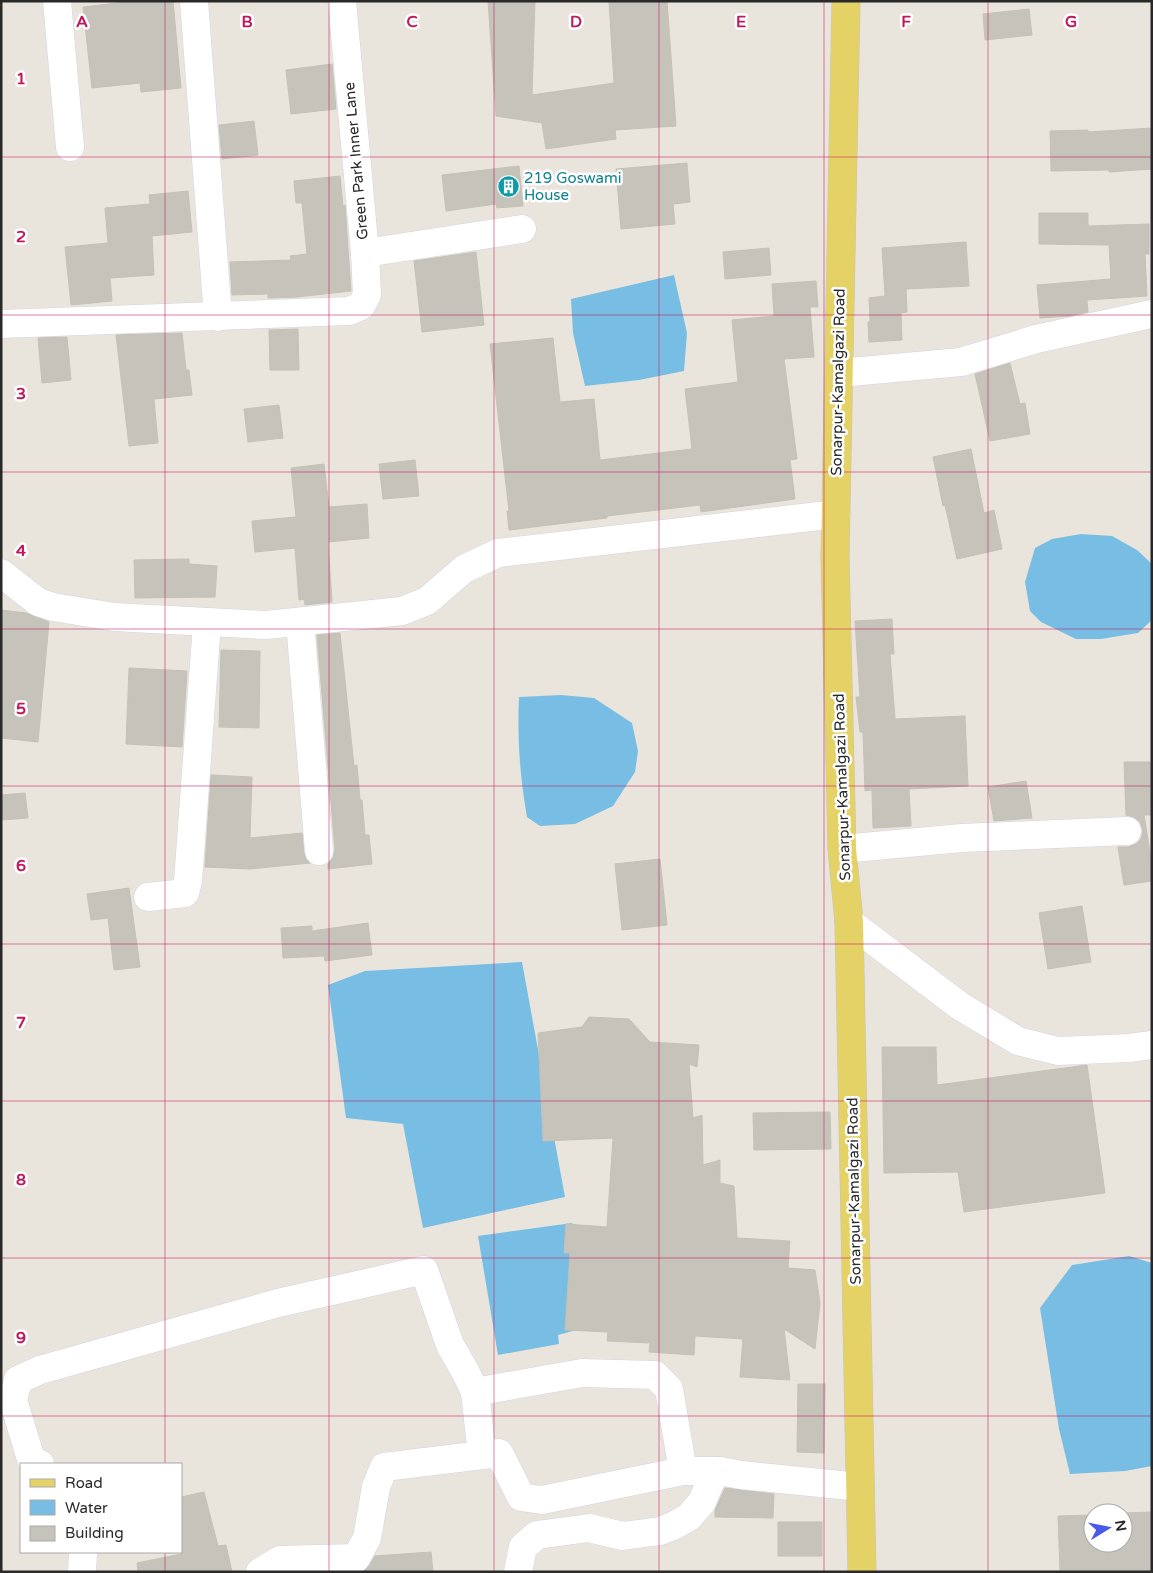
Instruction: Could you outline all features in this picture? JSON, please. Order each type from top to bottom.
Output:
[{"type":"main road","name":"Sonarpur-Kamalgazi Road","points":[[846,1],[838,373],[836,593],[842,849],[849,922],[862,1572]]},
{"type":"street","points":[[57,1],[70,146]]},
{"type":"street","points":[[194,1],[218,317]]},
{"type":"street","name":"Green Park Inner Lane","points":[[342,1],[365,253],[522,229]]},
{"type":"street","points":[[1,324],[349,311],[361,306],[367,295],[365,253]]},
{"type":"street","points":[[838,373],[961,362],[1036,338],[1152,314]]},
{"type":"street","points":[[1,573],[38,602],[53,607],[114,618],[266,625],[402,611],[427,601],[464,569],[498,553],[836,514]]},
{"type":"street","points":[[300,622],[319,851]]},
{"type":"street","points":[[148,897],[185,893],[188,882],[208,623]]},
{"type":"street","points":[[842,849],[962,838],[1127,831]]},
{"type":"street","points":[[849,922],[960,1006],[1018,1041],[1058,1051],[1129,1048],[1152,1045]]},
{"type":"street","points":[[38,1463],[31,1459],[13,1400],[18,1380],[40,1370],[278,1303],[424,1270],[450,1345],[466,1373],[474,1392],[482,1455]]},
{"type":"street","points":[[474,1392],[582,1373],[654,1375],[669,1388],[683,1471]]},
{"type":"street","points":[[260,1572],[280,1560],[356,1558],[367,1538],[376,1487],[384,1467],[499,1453],[521,1497],[542,1500],[683,1471],[720,1471],[741,1475],[860,1487]]},
{"type":"street","points":[[518,1572],[523,1547],[536,1535],[589,1528],[623,1536],[660,1531],[673,1526],[689,1517],[702,1502],[711,1480],[720,1471]]},
{"type":"street","points":[[82,1572],[83,1553]]},
{"type":"water","points":[[674,275],[687,333],[684,371],[639,380],[585,386],[573,333],[571,299]]},
{"type":"water","points":[[1081,534],[1112,536],[1137,550],[1152,564],[1152,620],[1138,633],[1101,639],[1076,639],[1041,622],[1030,611],[1025,582],[1035,548],[1052,539]]},
{"type":"water","points":[[561,695],[594,698],[632,723],[638,751],[635,772],[613,806],[575,824],[540,826],[527,817],[519,742],[519,697]]},
{"type":"water","points":[[522,962],[565,1197],[423,1228],[403,1124],[346,1118],[328,985],[365,971]]},
{"type":"water","points":[[572,1223],[591,1326],[558,1335],[559,1344],[498,1355],[478,1236]]},
{"type":"water","points":[[1129,1256],[1152,1263],[1152,1466],[1125,1471],[1070,1474],[1059,1429],[1040,1308],[1072,1265]]},
{"type":"building","points":[[134,1],[173,1],[181,88],[141,92],[140,83],[92,88],[83,7]]},
{"type":"building","points":[[488,1],[535,1],[532,95],[614,83],[609,1],[667,1],[676,126],[615,130],[616,139],[546,149],[542,123],[496,116]]},
{"type":"building","points":[[1029,9],[1032,35],[985,40],[983,14]]},
{"type":"building","points":[[332,64],[336,109],[291,114],[286,70]]},
{"type":"building","points":[[254,121],[258,155],[222,159],[219,125]]},
{"type":"building","points":[[1152,128],[1152,169],[1109,172],[1109,170],[1051,171],[1050,131],[1088,130],[1088,132]]},
{"type":"building","points":[[687,163],[690,202],[673,204],[675,224],[621,229],[616,169]]},
{"type":"building","points":[[519,166],[523,206],[497,208],[496,204],[446,211],[442,175]]},
{"type":"building","points":[[340,176],[343,206],[345,205],[351,291],[268,298],[268,294],[232,295],[230,262],[291,260],[290,256],[307,254],[302,203],[296,203],[294,181]]},
{"type":"building","points":[[188,191],[192,232],[152,236],[154,275],[110,278],[112,301],[71,305],[65,247],[108,243],[105,208],[150,204],[149,195]]},
{"type":"building","points":[[1039,213],[1088,213],[1088,226],[1149,224],[1149,254],[1145,254],[1147,296],[1087,300],[1088,312],[1070,316],[1040,318],[1037,285],[1111,279],[1109,245],[1039,244]]},
{"type":"building","points":[[966,242],[969,286],[906,289],[907,312],[901,313],[902,340],[869,342],[869,298],[885,296],[882,248]]},
{"type":"building","points":[[769,248],[771,275],[725,279],[723,252]]},
{"type":"building","points":[[476,252],[484,325],[422,332],[414,261]]},
{"type":"building","points":[[816,281],[818,307],[810,307],[814,357],[784,359],[797,459],[790,460],[795,499],[701,512],[700,505],[509,530],[507,511],[509,511],[490,344],[553,338],[560,402],[594,399],[600,460],[692,449],[685,389],[738,382],[732,320],[774,316],[772,284]]},
{"type":"building","points":[[298,329],[299,370],[270,370],[269,330]]},
{"type":"building","points":[[182,333],[186,370],[189,370],[192,395],[154,399],[158,443],[129,446],[116,335]]},
{"type":"building","points":[[67,337],[71,380],[42,383],[38,338]]},
{"type":"building","points":[[1010,363],[1020,404],[1025,403],[1030,434],[990,441],[975,374]]},
{"type":"building","points":[[279,405],[283,438],[248,442],[244,409]]},
{"type":"building","points":[[971,449],[984,513],[994,510],[1002,549],[957,559],[933,457]]},
{"type":"building","points":[[415,460],[419,496],[383,499],[379,464]]},
{"type":"building","points":[[324,464],[329,507],[367,504],[369,538],[328,542],[332,602],[305,605],[304,599],[299,600],[295,548],[255,552],[252,521],[296,517],[291,468]]},
{"type":"building","points":[[189,559],[189,564],[217,566],[215,597],[135,598],[134,560]]},
{"type":"building","points":[[1,610],[26,613],[49,622],[38,742],[1,738]]},
{"type":"building","points":[[892,619],[894,654],[890,654],[895,719],[965,716],[968,786],[909,789],[911,826],[873,828],[872,790],[865,791],[863,732],[860,732],[856,697],[860,697],[855,621]]},
{"type":"building","points":[[340,633],[354,766],[357,765],[365,835],[369,835],[372,864],[328,869],[328,864],[333,858],[335,850],[317,635]]},
{"type":"building","points":[[221,650],[260,651],[259,728],[219,727]]},
{"type":"building","points":[[129,668],[187,671],[182,747],[126,744]]},
{"type":"building","points":[[1124,762],[1152,762],[1152,815],[1144,815],[1152,865],[1152,881],[1124,885],[1118,847],[1128,847],[1136,844],[1141,839],[1143,831],[1140,822],[1134,817],[1126,815]]},
{"type":"building","points":[[211,775],[252,777],[250,838],[302,833],[304,853],[310,863],[250,869],[205,867]]},
{"type":"building","points":[[1026,781],[1032,818],[994,821],[988,787]]},
{"type":"building","points":[[25,793],[28,818],[1,820],[1,795]]},
{"type":"building","points":[[660,859],[667,925],[622,930],[615,864]]},
{"type":"building","points":[[129,888],[140,967],[114,970],[108,918],[91,920],[87,894]]},
{"type":"building","points":[[1082,906],[1091,962],[1048,969],[1039,913]]},
{"type":"building","points":[[368,923],[372,955],[325,961],[324,956],[283,958],[281,928],[312,926],[312,931]]},
{"type":"building","points":[[589,1017],[629,1019],[650,1042],[699,1045],[697,1067],[689,1064],[693,1118],[702,1115],[703,1165],[720,1160],[720,1183],[734,1186],[737,1238],[790,1241],[788,1268],[815,1270],[820,1303],[815,1349],[784,1329],[790,1380],[740,1377],[743,1339],[695,1336],[694,1355],[649,1352],[650,1343],[607,1341],[608,1332],[565,1330],[570,1253],[564,1253],[566,1224],[607,1227],[613,1138],[543,1141],[538,1033],[582,1027]]},
{"type":"building","points":[[882,1047],[936,1047],[937,1085],[1087,1065],[1105,1193],[964,1212],[958,1172],[884,1173]]},
{"type":"building","points":[[830,1112],[831,1149],[754,1150],[753,1113]]},
{"type":"building","points":[[798,1384],[825,1384],[824,1453],[797,1452]]},
{"type":"building","points":[[725,1488],[774,1494],[773,1518],[715,1517],[715,1510]]},
{"type":"building","points":[[204,1492],[218,1546],[226,1545],[232,1572],[138,1572],[137,1563],[182,1553],[182,1497]]},
{"type":"building","points":[[1152,1512],[1152,1572],[1060,1572],[1058,1516],[1083,1515],[1083,1553],[1133,1553],[1133,1513]]},
{"type":"building","points":[[778,1522],[822,1522],[822,1556],[778,1556]]},
{"type":"building","points":[[431,1552],[433,1572],[363,1572],[375,1556]]},
{"type":"place","name":"219 Goswami House","points":[[508,187]]}]
